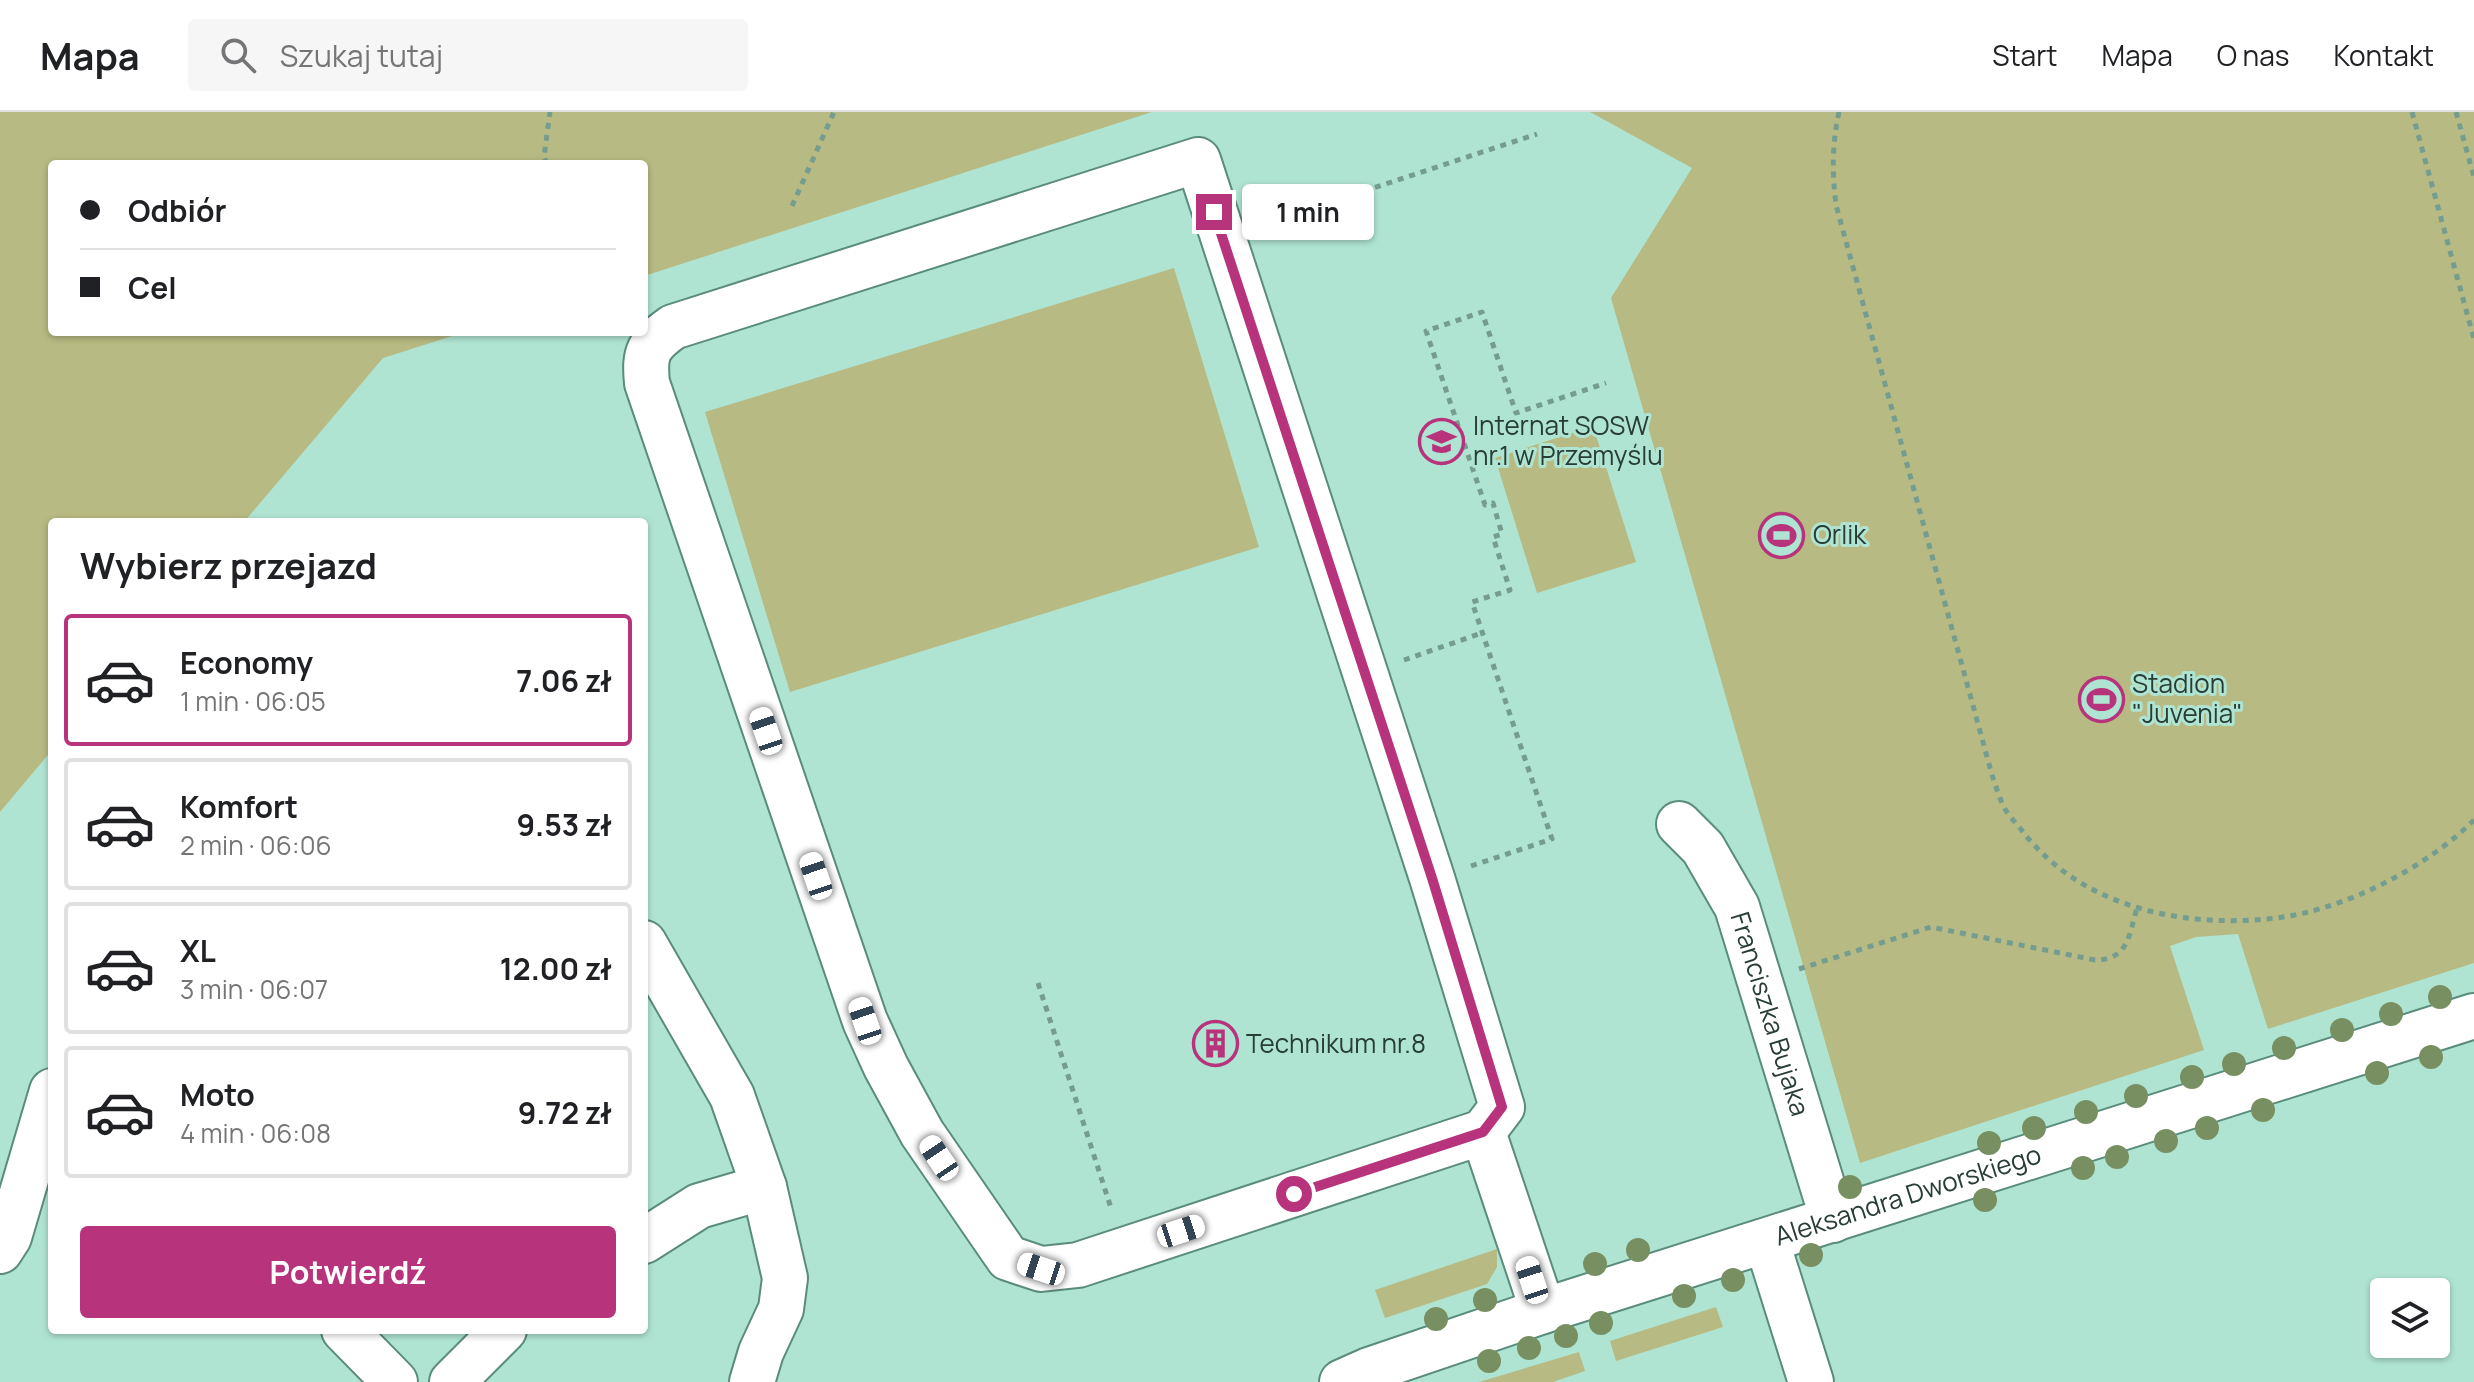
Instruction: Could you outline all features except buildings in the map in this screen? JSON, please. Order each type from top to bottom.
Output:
[{"type":"street","points":[[1198,160],[1365,674],[1502,1107],[1483,1132],[1078,1265],[1041,1269],[1008,1258],[922,1133],[865,1021],[647,383],[645,359],[654,340],[673,327],[1198,160]]},
{"type":"street","name":"Franciszka Bujaka","points":[[1679,824],[1703,848],[1737,907],[1833,1220]]},
{"type":"street","points":[[648,950],[732,1096],[764,1187],[785,1278],[781,1309],[761,1352],[752,1382]]},
{"type":"street","name":"Aleksandra Dworskiego","points":[[1342,1382],[1543,1311],[2474,1016]]},
{"type":"street","points":[[0,1251],[9,1237],[48,1105]]},
{"type":"street","points":[[1483,1132],[1543,1311]]},
{"type":"street","points":[[648,1238],[699,1206],[764,1187]]},
{"type":"street","points":[[1767,1242],[1811,1382]]},
{"type":"street","points":[[348,1334],[395,1382]]},
{"type":"street","points":[[452,1382],[500,1334]]},
{"type":"path","points":[[545,160],[550,112]]},
{"type":"path","points":[[792,206],[834,112]]},
{"type":"path","points":[[1839,112],[1832,162],[1836,205],[1996,786],[2005,809],[2047,860],[2096,894],[2137,908],[2180,916],[2245,920],[2277,918],[2305,913],[2355,896],[2394,878],[2448,842],[2474,820]]},
{"type":"path","points":[[2412,112],[2474,339]]},
{"type":"path","points":[[2456,112],[2474,177]]},
{"type":"path","points":[[1223,238],[1537,134]]},
{"type":"path","points":[[1432,878],[1552,839],[1472,602],[1510,590],[1493,537],[1502,534],[1493,503],[1485,505],[1426,331],[1482,312],[1516,413],[1606,383]]},
{"type":"path","points":[[1365,674],[1482,633]]},
{"type":"path","points":[[1760,982],[1931,927],[2107,960],[2125,947],[2137,908]]},
{"type":"path","points":[[1038,983],[1125,1250]]},
{"type":"green space","points":[[0,112],[1152,112],[648,275],[648,160],[48,160],[48,336],[452,336],[383,358],[247,518],[48,518],[48,755],[0,812]]},
{"type":"green space","name":"Stadion \"Juvenia\"","points":[[1590,112],[2474,112],[2474,963],[2268,1029],[2238,934],[2196,937],[2170,946],[2204,1050],[1860,1163],[1611,298],[1692,168]]},
{"type":"green space","points":[[1174,268],[1259,547],[790,692],[705,412]]},
{"type":"green space","points":[[1593,426],[1636,562],[1537,593],[1495,458]]},
{"type":"green space","points":[[1497,1249],[1497,1267],[1487,1284],[1385,1318],[1375,1290]]},
{"type":"green space","points":[[1716,1307],[1723,1327],[1616,1361],[1610,1341]]},
{"type":"green space","points":[[1579,1352],[1585,1371],[1553,1382],[1479,1382]]},
{"type":"place","name":"Internat SOSW nr.1 w Przemyślu","points":[[1442,441]]},
{"type":"place","name":"Orlik","points":[[1782,535]]},
{"type":"place","name":"Stadion \"Juvenia\"","points":[[2101,699]]},
{"type":"place","name":"Technikum nr.8","points":[[1215,1044]]},
{"type":"route","points":[[1214,212],[1432,878],[1502,1107],[1483,1132],[1294,1194]]}]
